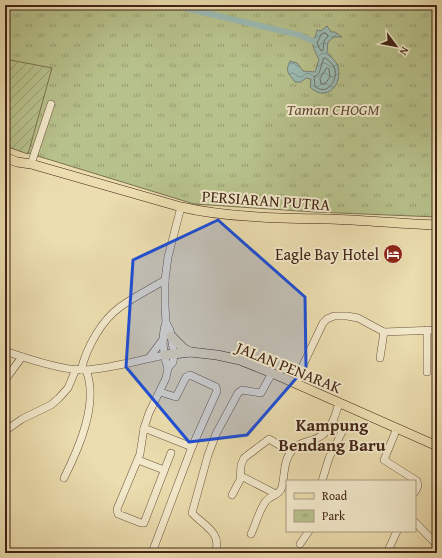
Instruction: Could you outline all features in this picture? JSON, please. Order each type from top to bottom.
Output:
[{"type":"main road","name":"PERSIARAN PUTRA","points":[[5,157],[17,162],[31,164],[181,207],[230,216],[332,219],[437,225]]},
{"type":"main road","points":[[167,337],[190,352]]},
{"type":"main road","name":"JALAN PENARAK","points":[[169,354],[190,352],[240,360],[437,444]]},
{"type":"street","points":[[31,164],[51,104]]},
{"type":"street","points":[[149,358],[167,337],[170,330],[166,323],[165,280],[168,257],[181,207]]},
{"type":"street","points":[[5,431],[22,419],[51,405],[59,398],[81,370],[91,344],[110,316],[120,307],[165,280]]},
{"type":"street","points":[[297,384],[303,365],[324,323],[327,319],[334,316],[358,318],[384,332],[437,330]]},
{"type":"street","points":[[427,330],[427,372]]},
{"type":"street","points":[[380,358],[384,332]]},
{"type":"street","points":[[167,337],[169,354],[166,361],[168,368],[166,378],[149,413],[144,428],[140,454],[117,509],[118,514],[144,523],[171,453]]},
{"type":"street","name":"JALAN PENARAK","points":[[5,351],[81,370],[118,365],[169,354]]},
{"type":"street","points":[[5,380],[22,356]]},
{"type":"street","points":[[64,478],[78,446],[90,408],[90,380],[81,370]]},
{"type":"street","points":[[215,553],[218,542],[216,536],[212,530],[192,513],[208,455],[216,434],[238,393],[242,390],[261,393],[272,373]]},
{"type":"street","points":[[153,550],[192,447],[217,390],[216,387],[190,375],[186,377],[176,397],[160,392]]},
{"type":"street","points":[[251,534],[263,506],[267,500],[279,492],[281,488],[286,461],[291,452],[298,445],[322,436],[328,431],[333,423],[339,403]]},
{"type":"street","points":[[322,480],[329,458],[342,432],[340,427],[333,423]]},
{"type":"street","points":[[144,428],[192,447]]},
{"type":"street","points":[[397,428],[384,460],[417,480],[418,486],[416,490]]},
{"type":"street","points":[[232,495],[241,476],[241,465],[244,458],[269,439],[291,452]]},
{"type":"street","points":[[138,460],[164,470]]},
{"type":"street","points":[[241,476],[276,494]]},
{"type":"street","points":[[416,523],[437,545]]},
{"type":"street","points":[[300,544],[308,532]]},
{"type":"street","points":[[387,553],[397,532]]},
{"type":"highlighted area","points":[[218,220],[305,297],[306,367],[247,435],[189,442],[126,367],[133,260]]},
{"type":"green space","name":"Taman CHOGM","points":[[5,5],[437,5],[437,217],[315,212],[194,204],[5,146]]},
{"type":"green space","points":[[5,59],[52,68],[28,154],[5,146]]},
{"type":"water","points":[[327,26],[331,32],[335,32],[342,37],[334,37],[328,42],[327,52],[336,63],[339,74],[336,85],[332,90],[322,93],[310,87],[311,79],[306,78],[301,82],[295,82],[289,74],[288,68],[290,61],[297,63],[303,71],[315,72],[319,60],[314,49],[313,42],[317,30],[321,31]]},
{"type":"waterway","points":[[172,5],[299,35],[313,41]]},
{"type":"place","name":"Eagle Bay Hotel","points":[[393,254]]},
{"type":"district","name":"Kampung Bendang Baru","points":[[332,434]]}]
